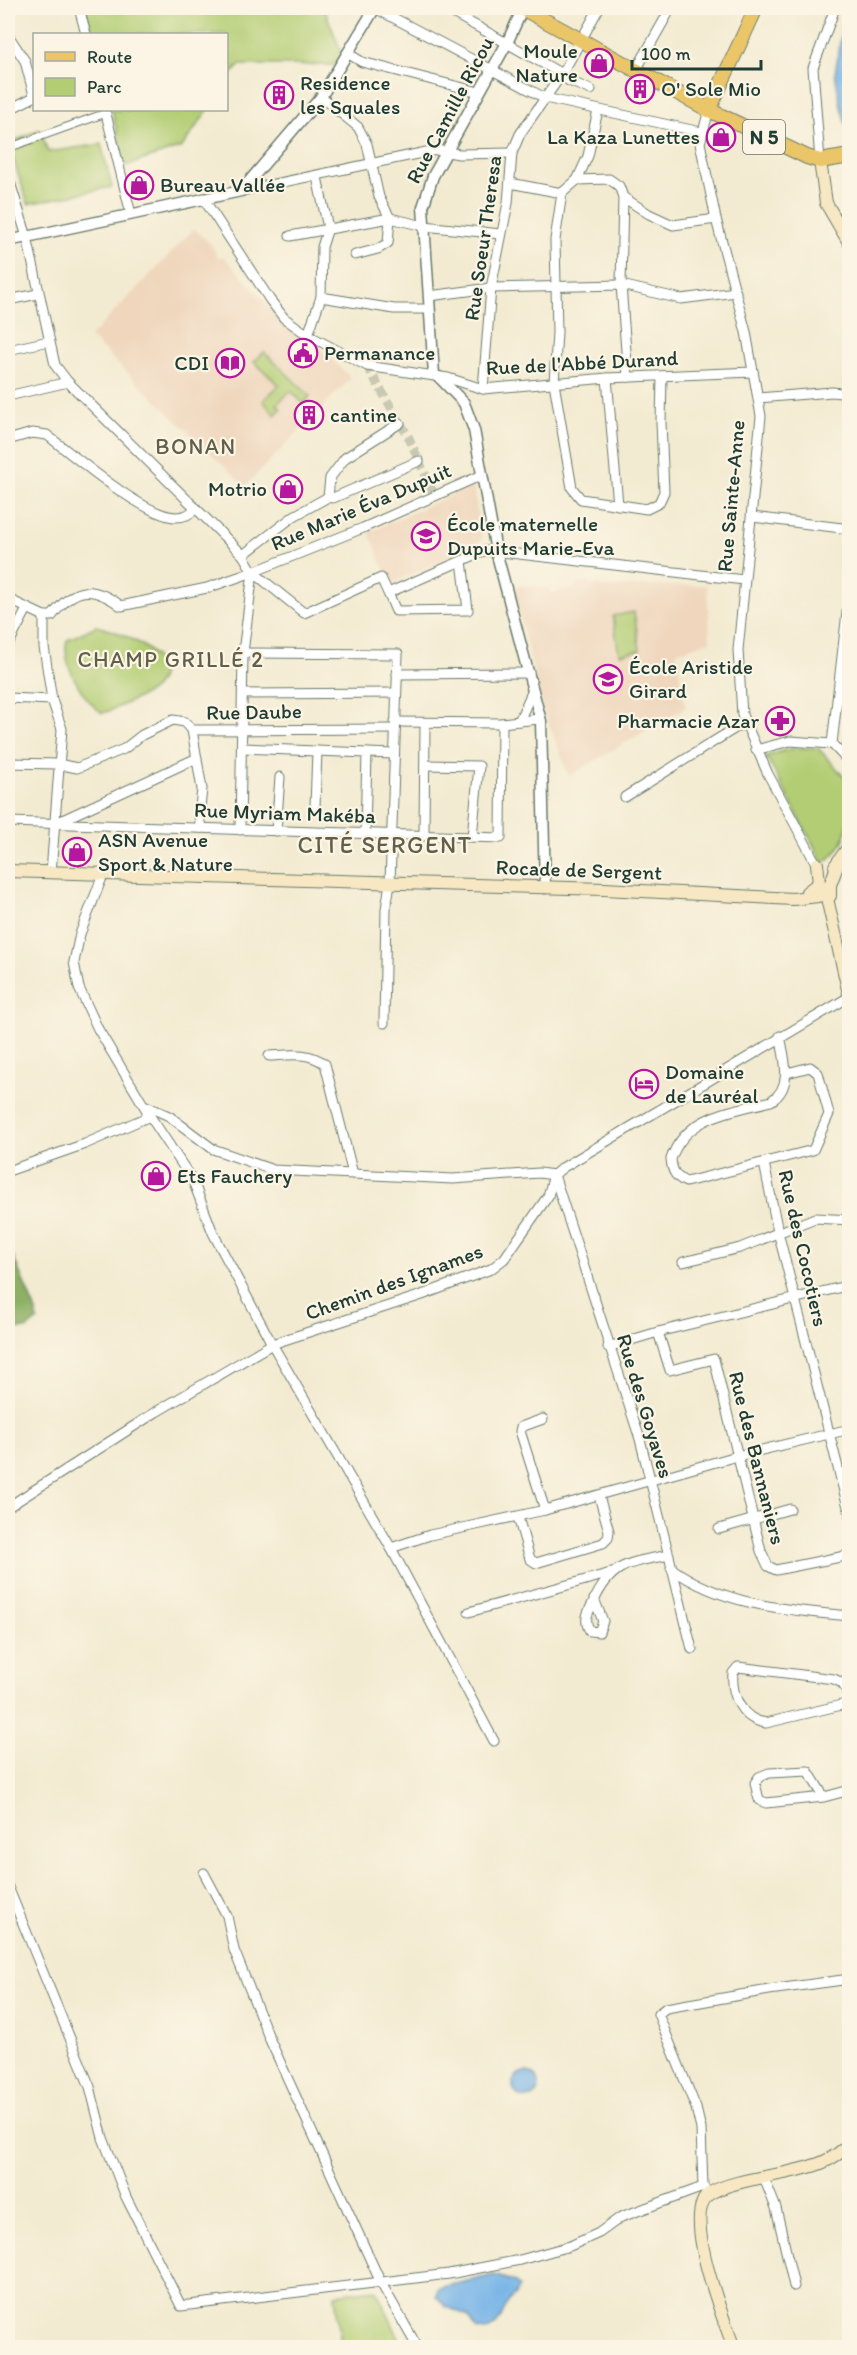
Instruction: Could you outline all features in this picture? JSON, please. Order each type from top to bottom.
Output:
[{"type":"main road","name":"N 5","points":[[523,8],[709,110],[820,161]]},
{"type":"main road","name":"Rue Sainte-Anne","points":[[709,110],[756,8]]},
{"type":"main road","points":[[849,156],[820,161],[826,203],[849,244]]},
{"type":"main road","points":[[824,887],[849,844]]},
{"type":"main road","points":[[817,864],[831,910],[849,997]]},
{"type":"main road","name":"Rocade de Sergent","points":[[8,871],[546,888],[793,899],[824,887]]},
{"type":"main road","points":[[734,2348],[701,2249],[698,2227],[706,2190],[821,2164],[849,2143]]},
{"type":"street","points":[[79,8],[86,33]]},
{"type":"street","points":[[241,191],[321,97],[375,8],[545,98],[701,132]]},
{"type":"street","points":[[444,8],[562,74],[569,81],[591,90]]},
{"type":"street","name":"Rue Camille Ricou","points":[[436,376],[424,226],[423,207],[426,193],[446,151],[507,43],[523,8]]},
{"type":"street","name":"Rue Soeur Theresa","points":[[480,388],[492,288],[510,183],[512,153],[520,134],[562,74],[599,8]]},
{"type":"street","points":[[636,70],[671,8]]},
{"type":"street","points":[[820,161],[813,68],[832,8]]},
{"type":"street","points":[[8,35],[11,49],[25,61],[33,92]]},
{"type":"street","points":[[349,54],[362,62],[479,92]]},
{"type":"street","points":[[8,110],[33,97]]},
{"type":"street","points":[[321,97],[358,127],[367,144],[379,197],[390,218],[388,243],[378,249],[355,255]]},
{"type":"street","points":[[598,110],[584,168],[577,180],[562,193],[555,240],[557,332],[554,382],[572,488],[581,500],[647,509],[659,503],[664,492],[662,376]]},
{"type":"street","name":"Rue Sainte-Anne","points":[[709,110],[701,132],[700,143],[716,219],[736,292],[758,398],[761,430],[744,580],[738,676],[745,722],[756,750],[817,864]]},
{"type":"street","points":[[8,148],[105,111],[131,214]]},
{"type":"street","points":[[8,241],[436,150],[512,153]]},
{"type":"street","points":[[584,168],[595,178]]},
{"type":"street","points":[[8,176],[27,237],[55,365],[68,382],[243,555],[253,572],[304,613],[381,578],[396,611],[468,610],[462,561]]},
{"type":"street","points":[[308,335],[321,297],[322,247],[328,228],[317,177]]},
{"type":"street","points":[[577,180],[595,178],[612,180],[619,186],[623,197],[621,285],[628,376]]},
{"type":"street","points":[[510,183],[562,193]]},
{"type":"street","points":[[623,197],[649,214],[673,225],[716,219]]},
{"type":"street","name":"Rue de l'Abbé Durand","points":[[206,198],[210,210],[284,318],[308,335],[367,366],[436,376],[480,388],[628,376],[753,372]]},
{"type":"street","points":[[290,236],[390,218],[424,226],[501,234]]},
{"type":"street","points":[[429,296],[492,288],[621,285],[681,299],[736,292]]},
{"type":"street","points":[[8,300],[38,294]]},
{"type":"street","points":[[321,297],[394,309],[429,309]]},
{"type":"street","points":[[8,350],[49,341]]},
{"type":"street","points":[[436,376],[464,403],[474,430],[496,550],[540,719],[544,767],[546,888]]},
{"type":"street","points":[[608,378],[618,506]]},
{"type":"street","points":[[8,396],[68,382]]},
{"type":"street","points":[[464,403],[480,388]]},
{"type":"street","points":[[758,398],[832,392],[849,394]]},
{"type":"street","points":[[328,496],[330,478],[345,458],[400,423]]},
{"type":"street","points":[[8,440],[32,433],[47,435],[143,506],[174,517],[191,514],[196,508]]},
{"type":"street","points":[[243,555],[294,516],[328,496],[333,498],[419,461]]},
{"type":"street","name":"Rue Marie Éva Dupuit","points":[[44,616],[52,616],[72,594],[92,591],[105,594],[121,606],[207,588],[363,528],[482,475]]},
{"type":"street","points":[[752,517],[849,529]]},
{"type":"street","points":[[388,593],[484,551],[496,550],[744,580]]},
{"type":"street","points":[[240,830],[243,653],[253,572]]},
{"type":"street","points":[[832,744],[838,689],[847,641],[849,586]]},
{"type":"street","points":[[8,599],[44,616],[44,647],[52,700],[62,729],[51,873]]},
{"type":"street","points":[[8,645],[27,609]]},
{"type":"street","points":[[243,653],[398,654],[390,883],[386,909],[384,1023]]},
{"type":"street","points":[[397,674],[529,673]]},
{"type":"street","points":[[519,721],[533,689]]},
{"type":"street","points":[[838,689],[849,690]]},
{"type":"street","points":[[243,694],[396,693]]},
{"type":"street","points":[[8,698],[52,700]]},
{"type":"street","points":[[502,723],[540,719]]},
{"type":"street","name":"Rue Daube","points":[[58,764],[77,768],[85,765],[124,748],[142,735],[173,720],[185,722],[192,730],[502,723]]},
{"type":"street","points":[[625,796],[745,722]]},
{"type":"street","points":[[424,836],[425,723]]},
{"type":"street","name":"Rue Myriam Makéba","points":[[8,822],[501,838],[502,723]]},
{"type":"street","points":[[192,730],[202,789],[199,816],[201,828]]},
{"type":"street","points":[[756,750],[790,741],[832,744],[849,763]]},
{"type":"street","points":[[242,748],[394,754]]},
{"type":"street","points":[[315,807],[316,751]]},
{"type":"street","points":[[365,834],[367,753]]},
{"type":"street","points":[[56,824],[197,758]]},
{"type":"street","points":[[8,763],[58,764]]},
{"type":"street","points":[[425,765],[478,766],[472,837]]},
{"type":"street","points":[[276,831],[280,777]]},
{"type":"street","points":[[103,874],[80,934],[74,962],[80,988],[98,1029],[150,1116],[194,1181],[213,1233],[272,1344],[391,1548],[494,1741]]},
{"type":"street","points":[[144,1105],[169,1116],[213,1149],[273,1170],[453,1179],[539,1173],[554,1175],[780,1036],[849,997]]},
{"type":"street","points":[[780,1036],[787,1073],[776,1099],[702,1120],[671,1159],[675,1174],[687,1182],[813,1150],[828,1119],[829,1108],[817,1070],[810,1067],[787,1073]]},
{"type":"street","points":[[269,1056],[304,1054],[325,1064],[353,1174]]},
{"type":"street","points":[[8,1171],[85,1144],[150,1116]]},
{"type":"street","name":"Rue des Cocotiers","points":[[764,1163],[778,1232],[797,1299],[849,1515]]},
{"type":"street","name":"Chemin des Ignames","points":[[8,1507],[156,1412],[272,1344],[422,1295],[491,1269],[504,1259],[548,1196],[554,1175]]},
{"type":"street","name":"Rue des Goyaves","points":[[554,1175],[608,1347],[640,1439],[692,1649]]},
{"type":"street","points":[[683,1262],[719,1255],[815,1218],[849,1220]]},
{"type":"street","points":[[608,1347],[658,1332],[849,1285]]},
{"type":"street","name":"Rue des Bannaniers","points":[[658,1332],[670,1370],[714,1359],[764,1560],[772,1569],[849,1555]]},
{"type":"street","points":[[543,1419],[523,1426],[520,1431],[545,1510]]},
{"type":"street","points":[[391,1548],[430,1535],[518,1517],[737,1456],[849,1430]]},
{"type":"street","points":[[518,1517],[530,1559],[536,1563],[556,1558],[603,1543],[608,1538],[609,1531],[599,1496]]},
{"type":"street","points":[[718,1528],[790,1509]]},
{"type":"street","points":[[469,1612],[611,1573],[628,1564],[669,1555]]},
{"type":"street","points":[[671,1568],[691,1582],[726,1598],[763,1606],[849,1616]]},
{"type":"street","points":[[594,1599],[611,1573]]},
{"type":"street","points":[[849,1696],[842,1683],[834,1679],[754,1667],[738,1667],[734,1673],[739,1704],[745,1714],[756,1722],[766,1723],[849,1703]]},
{"type":"street","points":[[824,1797],[808,1771],[769,1773],[759,1777],[755,1783],[759,1800],[766,1803],[824,1797],[849,1790]]},
{"type":"street","points":[[204,1873],[227,1916],[234,1950],[270,2040],[381,2283],[418,2348]]},
{"type":"street","points":[[8,1887],[86,2074],[104,2138],[126,2197],[181,2306],[381,2283],[520,2260],[570,2246],[599,2233],[621,2217],[706,2190],[701,2129],[696,2108],[657,2014],[666,2008],[730,1996],[849,1979]]},
{"type":"street","points":[[764,2178],[776,2208],[794,2286]]},
{"type":"shaded area","points":[[194,229],[211,244],[217,257],[224,257],[281,319],[311,340],[351,378],[245,486],[90,337]]},
{"type":"shaded area","name":"École maternelle Dupuits Marie-Eva","points":[[473,485],[482,539],[468,550],[391,584],[369,532]]},
{"type":"shaded area","name":"École Aristide Girard","points":[[589,581],[590,586],[599,583],[600,587],[707,585],[710,641],[676,652],[686,707],[569,776],[542,707],[513,588],[520,586],[550,588],[550,593],[575,588],[575,585]]},
{"type":"green space","points":[[84,8],[324,8],[342,54],[337,65],[240,65],[228,78],[228,33],[92,33]]},
{"type":"green space","points":[[112,111],[207,111],[182,147],[125,166]]},
{"type":"green space","points":[[40,129],[48,152],[101,144],[112,187],[28,204],[8,144]]},
{"type":"green space","points":[[264,352],[310,396],[304,404],[291,391],[277,404],[281,409],[275,415],[263,401],[279,385],[254,362]]},
{"type":"green space","points":[[634,612],[640,650],[619,654],[613,616]]},
{"type":"green space","points":[[96,626],[130,638],[142,645],[159,662],[162,672],[158,683],[149,692],[102,713],[88,699],[75,680],[67,660],[66,649],[67,640]]},
{"type":"green space","points":[[793,748],[818,748],[849,782],[849,817],[844,837],[840,847],[823,863],[766,756]]},
{"type":"green space","points":[[8,1249],[11,1251],[38,1320],[26,1329],[8,1329]]},
{"type":"green space","points":[[376,2289],[403,2347],[341,2347],[335,2294]]},
{"type":"water","points":[[846,8],[850,8],[849,136],[835,73]]},
{"type":"water","points":[[526,2072],[535,2076],[539,2085],[535,2094],[526,2098],[517,2094],[513,2085],[517,2076]]},
{"type":"water","points":[[494,2275],[515,2282],[519,2287],[497,2323],[485,2331],[477,2329],[468,2316],[445,2306],[436,2296],[438,2288]]},
{"type":"tunnel","points":[[367,366],[409,438],[435,497]]},
{"type":"place","name":"Moule Nature","points":[[599,63]]},
{"type":"place","name":"O' Sole Mio","points":[[640,89]]},
{"type":"place","name":"Residence les Squales","points":[[279,95]]},
{"type":"place","name":"La Kaza Lunettes","points":[[721,137]]},
{"type":"place","name":"Bureau Vallée","points":[[139,185]]},
{"type":"place","name":"Permanance","points":[[303,353]]},
{"type":"place","name":"CDI","points":[[230,363]]},
{"type":"place","name":"cantine","points":[[309,415]]},
{"type":"place","name":"Motrio","points":[[288,489]]},
{"type":"place","name":"École maternelle Dupuits Marie-Eva","points":[[426,536]]},
{"type":"place","name":"École Aristide Girard","points":[[608,679]]},
{"type":"place","name":"Pharmacie Azar","points":[[780,721]]},
{"type":"place","name":"ASN Avenue Sport & Nature","points":[[77,852]]},
{"type":"place","name":"Domaine de Lauréal","points":[[644,1084]]},
{"type":"place","name":"Ets Fauchery","points":[[156,1176]]},
{"type":"district","name":"BONAN","points":[[196,446]]},
{"type":"district","name":"CHAMP GRILLÉ 2","points":[[171,659]]},
{"type":"district","name":"CITÉ SERGENT","points":[[385,845]]}]
